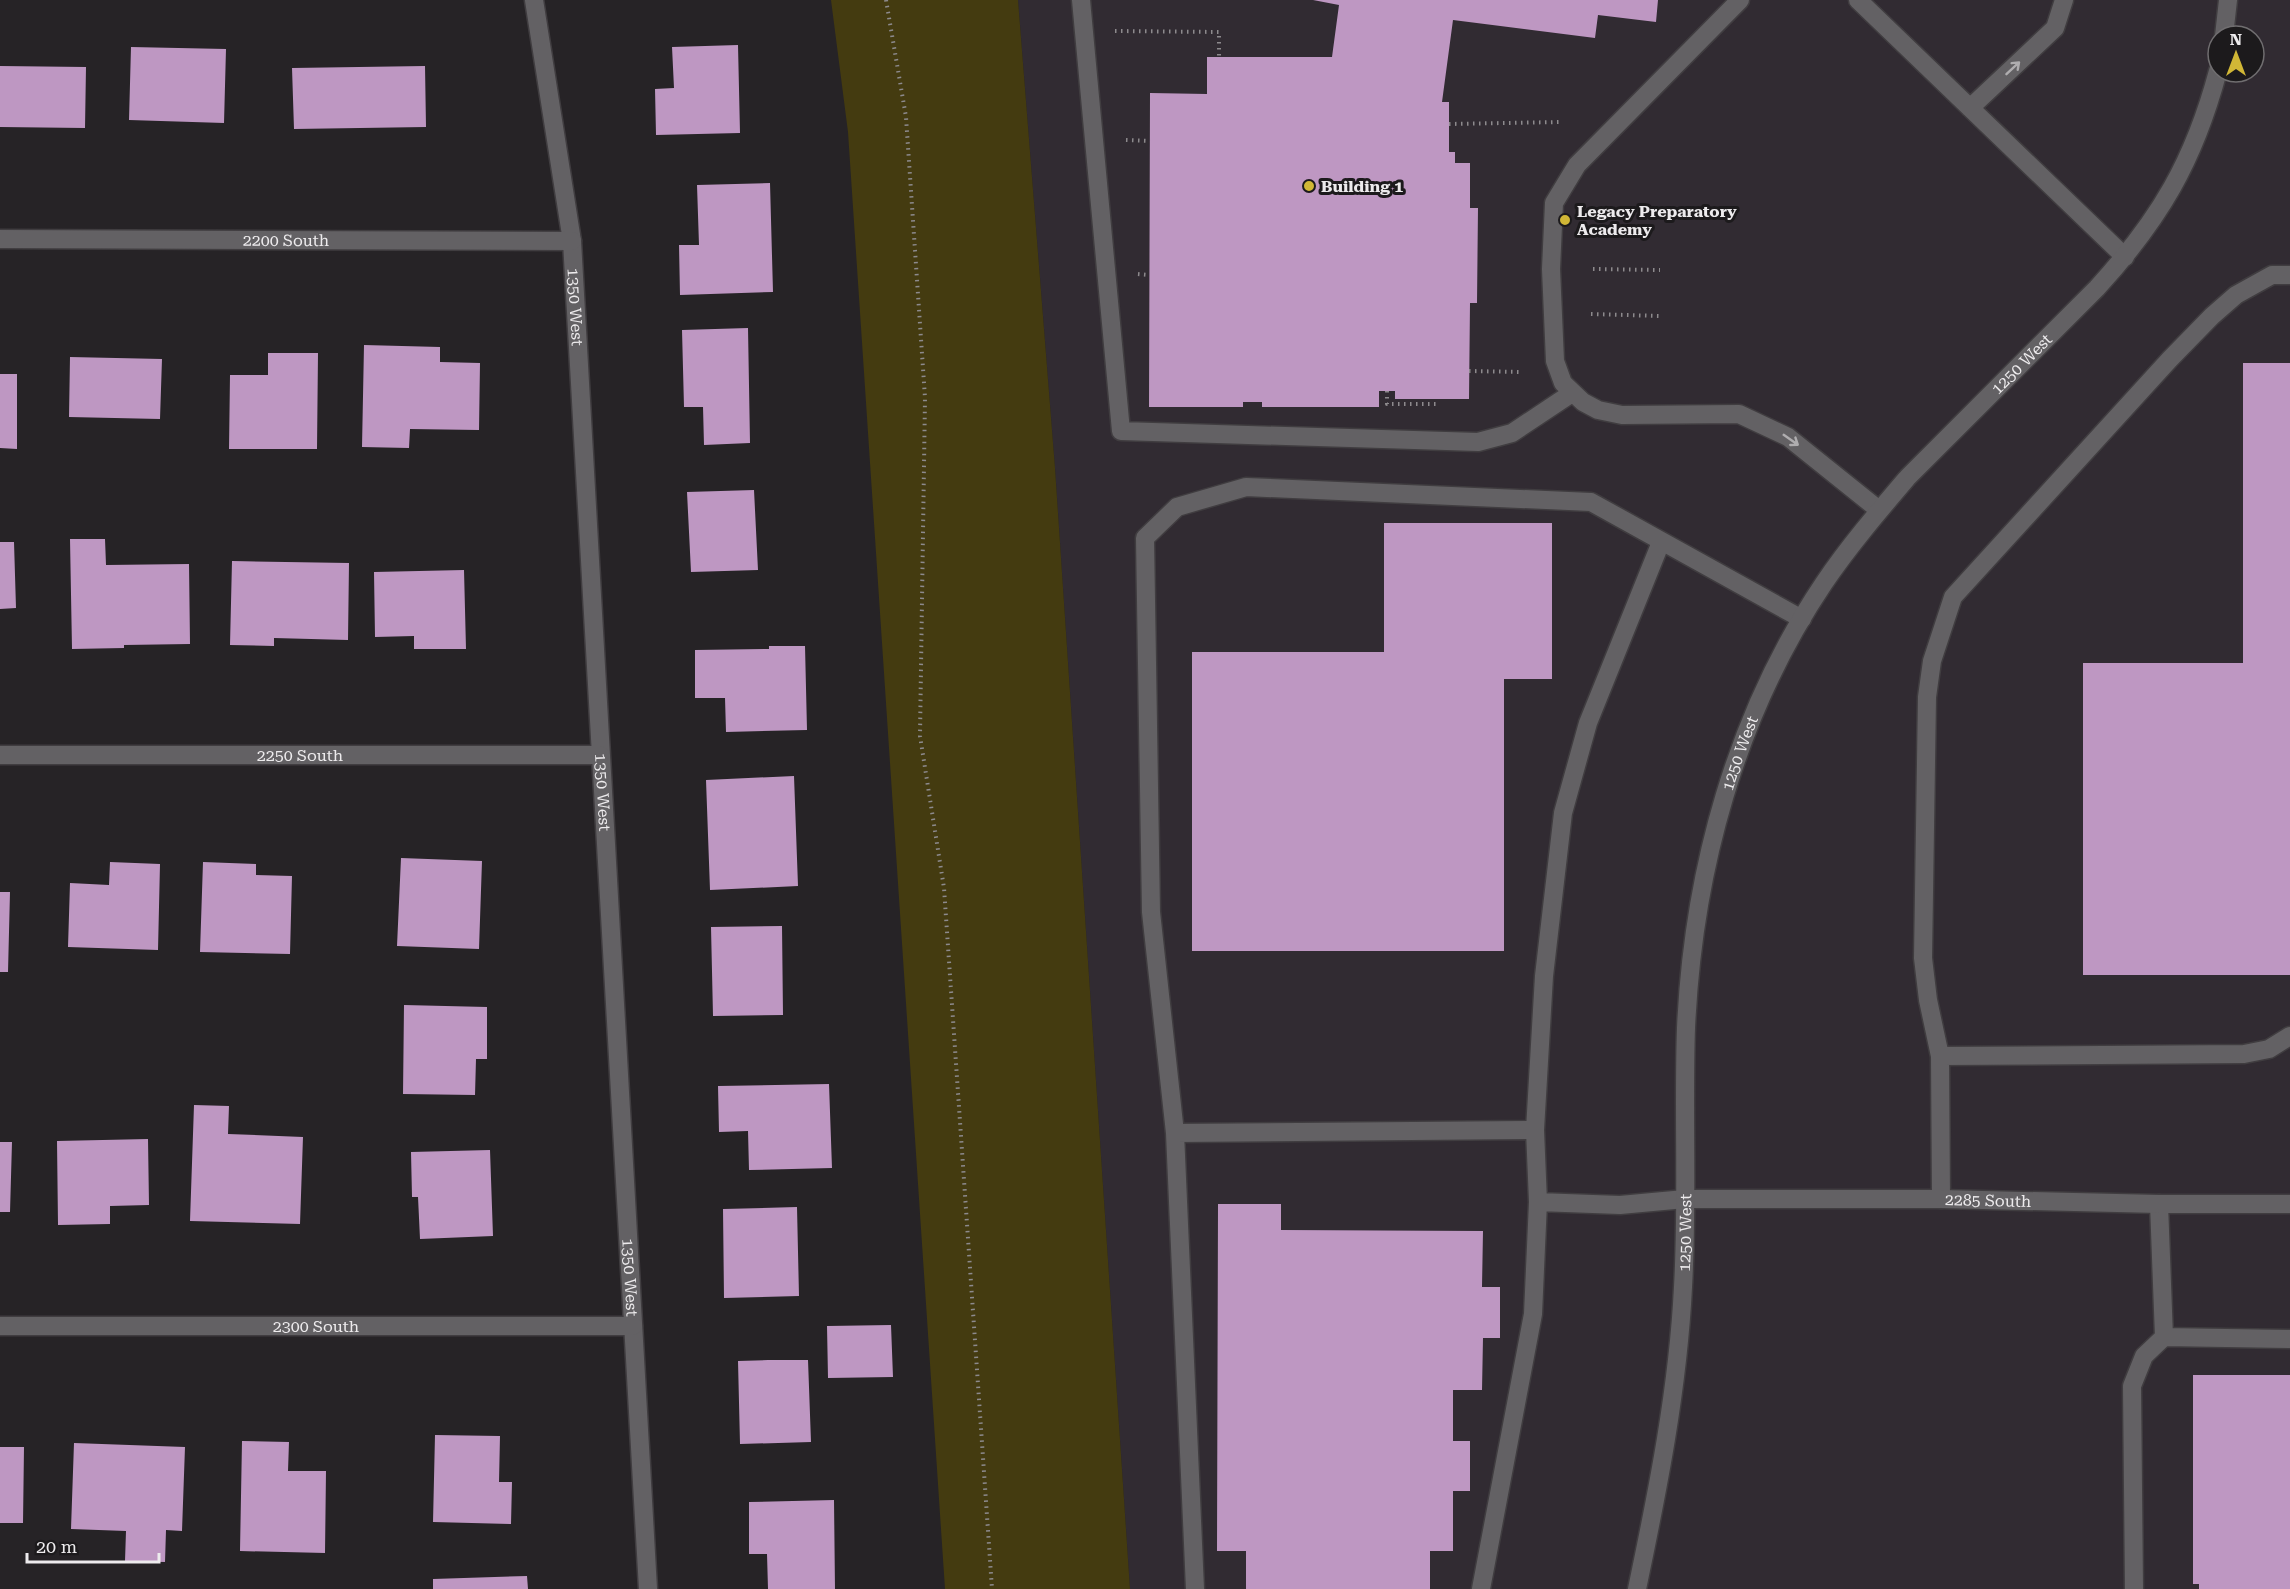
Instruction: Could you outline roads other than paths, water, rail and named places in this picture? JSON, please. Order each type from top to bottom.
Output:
[{"type":"street","name":"1350 West","points":[[534,0],[572,241],[648,1589]]},
{"type":"street","points":[[1081,0],[1121,431],[1478,442],[1512,433],[1572,393]]},
{"type":"street","points":[[1740,0],[1576,165],[1554,203],[1551,269],[1555,361],[1563,382],[1572,393],[1598,410],[1622,415],[1739,414],[1788,437],[1879,510]]},
{"type":"street","points":[[1858,0],[2125,257]]},
{"type":"street","points":[[1970,108],[2055,28],[2064,0]]},
{"type":"street","points":[[2225,24],[2228,0]]},
{"type":"street","name":"1250 West","points":[[1637,1589],[1675,1389],[1683,1286],[1686,1028],[1692,944],[1705,867],[1725,794],[1749,724],[1802,619],[1824,583],[1879,510],[1908,477],[2125,257],[2153,222],[2193,147],[2214,84]]},
{"type":"street","name":"2200 South","points":[[0,239],[572,241]]},
{"type":"street","points":[[1941,1199],[1940,1056],[1928,1000],[1923,958],[1927,697],[1932,661],[1953,597],[2212,316],[2236,294],[2272,275],[2290,275]]},
{"type":"street","points":[[1195,1589],[1175,1133],[1151,912],[1145,538],[1177,507],[1246,487],[1591,502],[1802,619]]},
{"type":"street","points":[[1481,1589],[1533,1314],[1538,1202],[1535,1130],[1544,976],[1563,813],[1588,723],[1661,542]]},
{"type":"street","name":"2250 South","points":[[0,755],[600,755]]},
{"type":"street","points":[[1940,1056],[2244,1054],[2269,1049],[2290,1036]]},
{"type":"street","points":[[1175,1133],[1535,1130]]},
{"type":"street","name":"2285 South","points":[[1538,1202],[1620,1205],[1685,1199],[1941,1199],[2159,1204],[2290,1204]]},
{"type":"street","points":[[2159,1204],[2164,1337]]},
{"type":"street","name":"2300 South","points":[[0,1326],[633,1326]]},
{"type":"street","points":[[2134,1589],[2132,1386],[2144,1356],[2164,1337],[2290,1339]]},
{"type":"place","name":"Building 1","points":[[1309,186]]},
{"type":"place","name":"Legacy Preparatory Academy","points":[[1565,220]]}]
